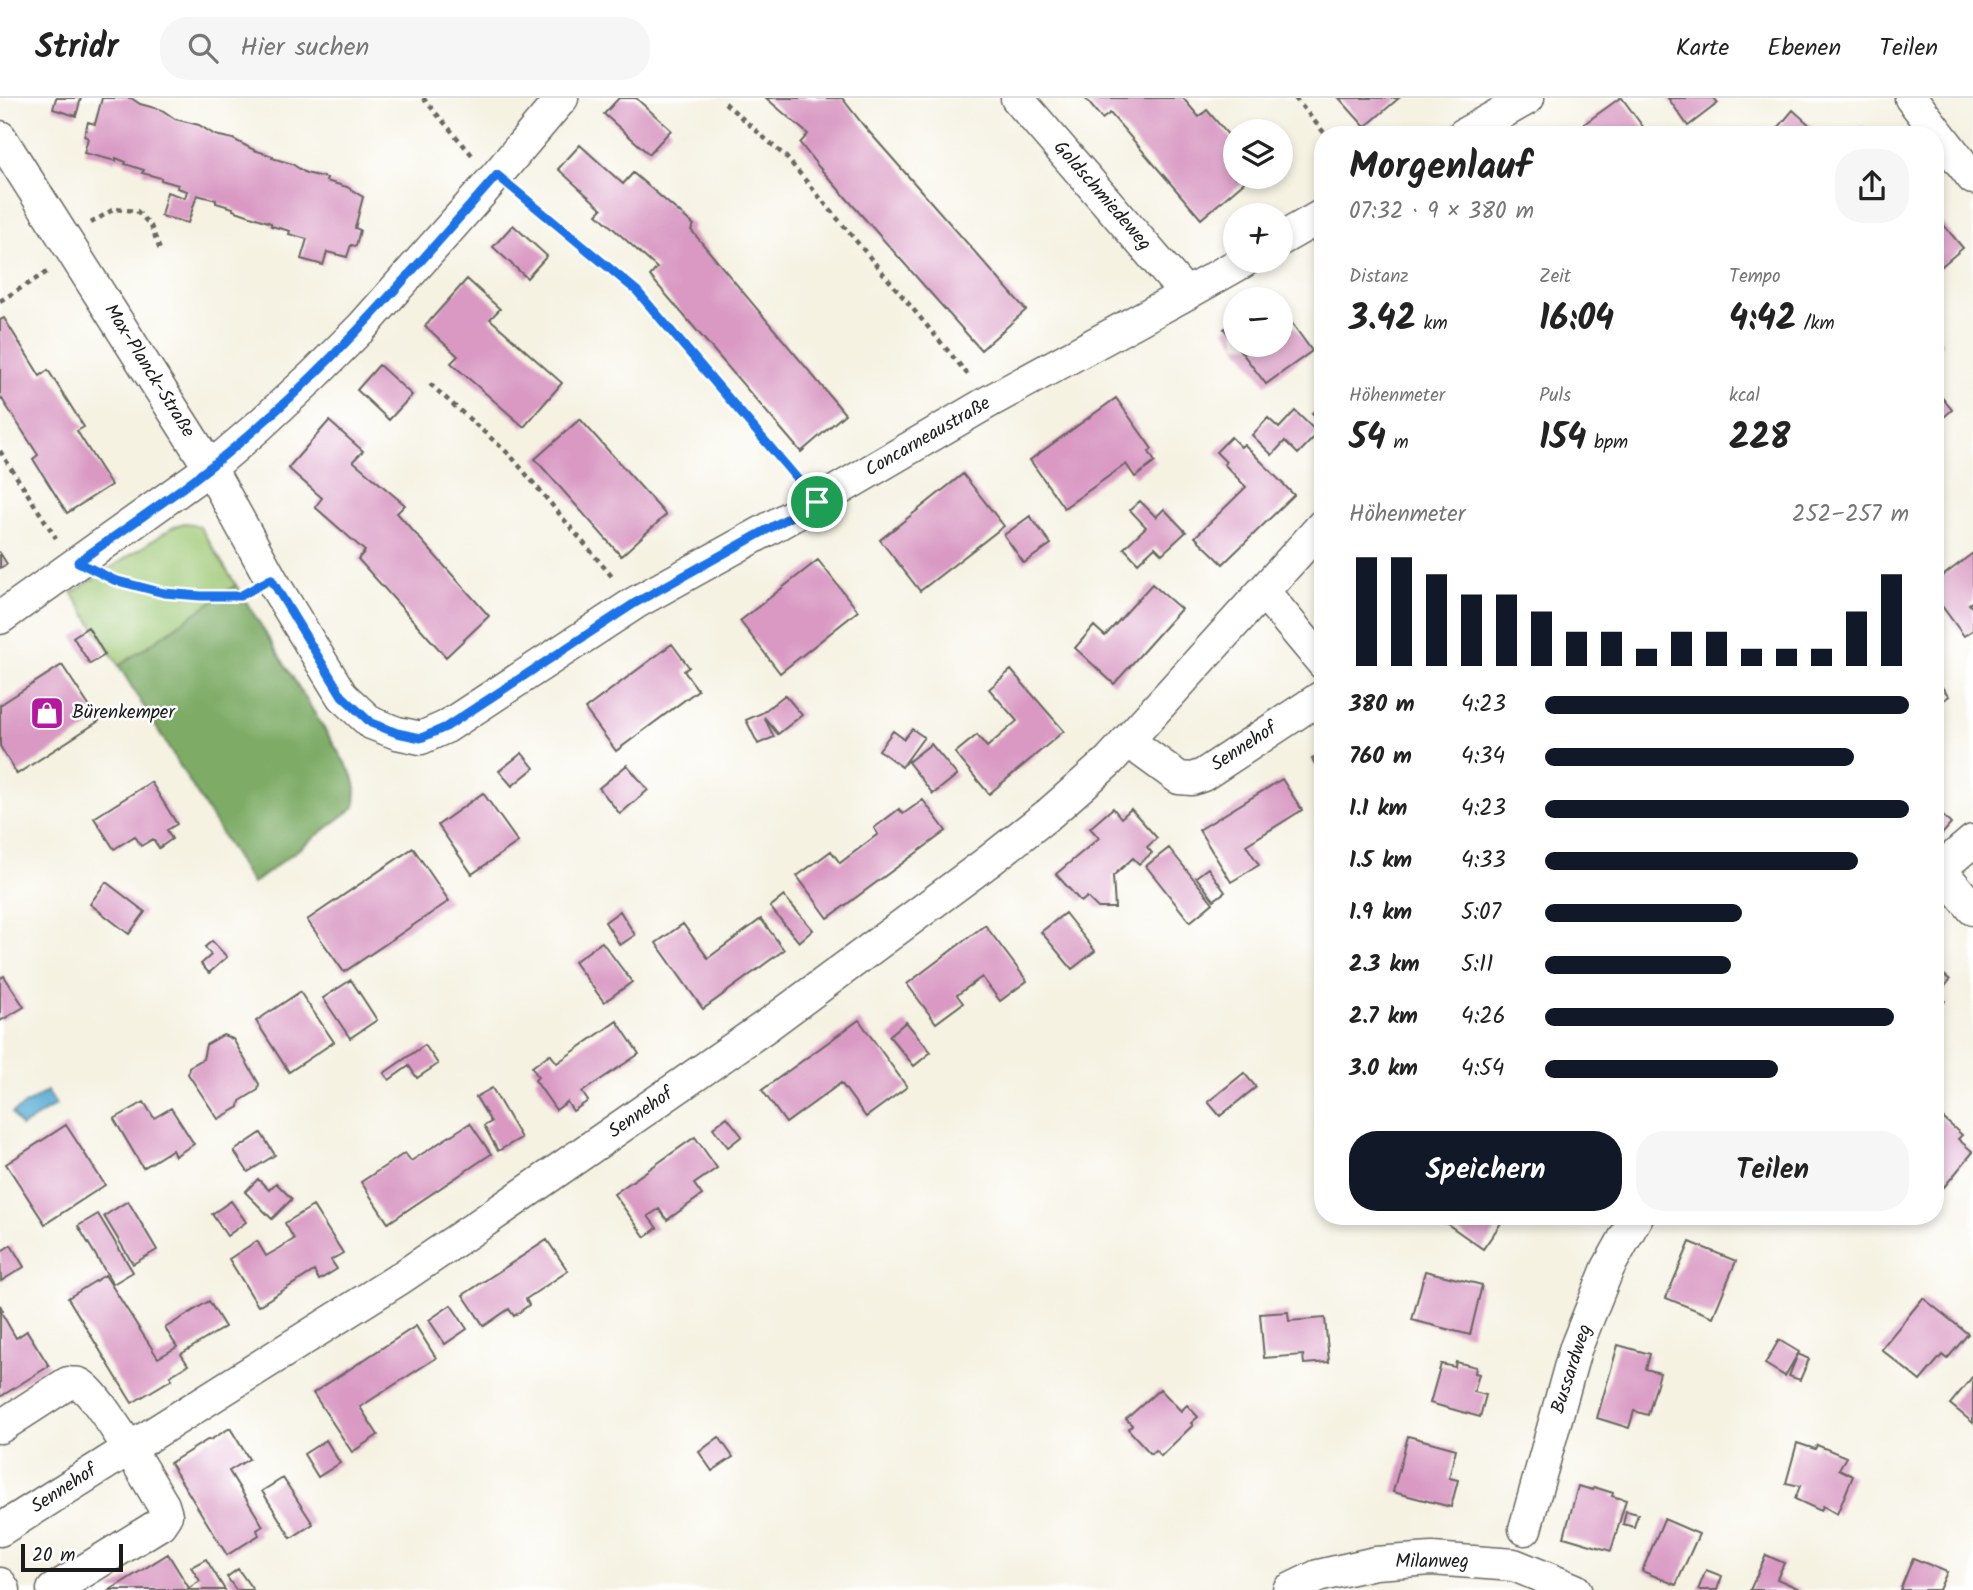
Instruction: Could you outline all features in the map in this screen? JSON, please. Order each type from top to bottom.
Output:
[{"type":"street","points":[[0,618],[210,468],[260,425],[362,327],[562,98]]},
{"type":"street","name":"Goldschmiedeweg","points":[[1017,98],[1186,294]]},
{"type":"street","points":[[1479,126],[1528,98]]},
{"type":"street","points":[[1911,98],[1927,126]]},
{"type":"street","name":"Max-Planck-Straße","points":[[0,136],[210,468],[271,579],[342,696],[371,723],[397,733]]},
{"type":"street","points":[[1944,155],[1973,177]]},
{"type":"street","points":[[1293,232],[1314,220]]},
{"type":"street","name":"Concarneaustraße","points":[[397,733],[421,738],[446,727],[635,603],[817,502],[990,401],[1223,273]]},
{"type":"street","name":"Sennehof","points":[[0,1530],[399,1279],[769,1024],[989,861],[1050,813],[1109,761],[1314,535]]},
{"type":"street","points":[[1263,591],[1314,652]]},
{"type":"street","name":"Sennehof","points":[[1128,741],[1179,778],[1192,779],[1203,775],[1314,701]]},
{"type":"street","points":[[1944,864],[1973,841]]},
{"type":"street","points":[[1944,878],[1973,909]]},
{"type":"street","name":"Bussardweg","points":[[1525,1529],[1575,1350],[1608,1268],[1632,1225]]},
{"type":"street","points":[[0,1427],[68,1383],[79,1384],[91,1392],[163,1505],[166,1515],[160,1524],[53,1590]]},
{"type":"street","name":"Milanweg","points":[[1289,1590],[1318,1576],[1375,1563],[1432,1559],[1514,1565],[1575,1590]]},
{"type":"street","points":[[0,1584],[4,1590]]},
{"type":"path","points":[[423,98],[476,159],[637,291],[817,502]]},
{"type":"path","points":[[1295,98],[1318,126]]},
{"type":"path","points":[[725,103],[786,157],[990,401]]},
{"type":"path","points":[[0,301],[71,247],[114,209],[137,211],[151,226],[160,250]]},
{"type":"path","points":[[430,384],[510,455],[635,603]]},
{"type":"path","points":[[0,451],[76,563],[114,580],[164,593],[240,596],[271,579]]},
{"type":"green space","points":[[184,523],[200,527],[236,585],[119,666],[72,593],[172,528]]},
{"type":"green space","points":[[236,585],[353,776],[356,788],[355,807],[252,884],[119,666]]},
{"type":"water","points":[[47,1091],[56,1105],[21,1127],[12,1113]]},
{"type":"building","points":[[56,98],[81,98],[76,116],[53,109]]},
{"type":"building","points":[[102,98],[131,98],[140,104],[162,110],[175,119],[199,125],[215,135],[233,139],[273,156],[272,158],[292,164],[306,173],[347,187],[363,197],[355,228],[360,230],[356,246],[351,245],[347,257],[327,252],[323,265],[301,259],[307,239],[216,203],[216,200],[197,195],[188,223],[161,216],[167,192],[185,198],[187,191],[161,178],[142,173],[144,170],[116,158],[116,161],[84,153],[88,138],[84,136],[88,122],[95,124]]},
{"type":"building","points":[[619,98],[636,98],[671,130],[649,154],[604,114]]},
{"type":"building","points":[[766,98],[842,98],[1026,310],[981,350],[818,166],[800,143],[808,134]]},
{"type":"building","points":[[1085,98],[1183,98],[1199,117],[1207,110],[1223,129],[1223,189],[1236,189],[1201,219],[1110,113],[1102,119]]},
{"type":"building","points":[[1339,98],[1399,98],[1366,126]]},
{"type":"building","points":[[1622,98],[1642,126],[1585,126],[1584,124]]},
{"type":"building","points":[[1668,98],[1714,98],[1718,103],[1688,126]]},
{"type":"building","points":[[1793,110],[1811,126],[1780,126]]},
{"type":"building","points":[[580,145],[623,184],[633,173],[694,225],[691,230],[845,414],[801,452],[650,276],[657,268],[597,214],[602,209],[558,169]]},
{"type":"building","points":[[513,225],[547,256],[527,278],[493,247]]},
{"type":"building","points":[[1944,225],[1963,248],[1944,264]]},
{"type":"building","points":[[467,279],[500,309],[490,319],[562,383],[524,427],[451,363],[458,356],[425,326]]},
{"type":"building","points":[[4,318],[40,376],[48,370],[84,427],[77,431],[111,485],[67,513],[33,459],[38,455],[2,399],[0,400],[0,320]]},
{"type":"building","points":[[1293,325],[1312,351],[1266,384],[1245,357],[1293,357]]},
{"type":"building","points":[[379,365],[412,395],[389,420],[357,390]]},
{"type":"building","points":[[1116,398],[1152,449],[1149,452],[1155,462],[1135,477],[1126,464],[1064,508],[1030,460]]},
{"type":"building","points":[[1944,400],[1952,410],[1944,417]]},
{"type":"building","points":[[1295,411],[1314,429],[1314,437],[1298,454],[1285,441],[1272,455],[1252,435],[1268,418],[1279,428]]},
{"type":"building","points":[[580,419],[666,515],[621,556],[535,459]]},
{"type":"building","points":[[329,421],[363,451],[353,461],[405,505],[397,513],[489,616],[446,657],[358,559],[365,551],[315,507],[322,498],[288,468]]},
{"type":"building","points":[[1231,437],[1241,447],[1244,444],[1294,495],[1223,564],[1195,537],[1246,487],[1216,452]]},
{"type":"building","points":[[963,474],[1004,526],[920,591],[880,540]]},
{"type":"building","points":[[1140,501],[1156,517],[1164,509],[1186,532],[1162,554],[1155,547],[1138,563],[1124,548],[1146,527],[1130,510]]},
{"type":"building","points":[[1030,516],[1051,544],[1024,563],[1004,535]]},
{"type":"building","points":[[0,553],[7,564],[0,568]]},
{"type":"building","points":[[1973,553],[1973,601],[1969,604],[1973,609],[1973,630],[1964,636],[1944,609],[1944,575]]},
{"type":"building","points":[[818,560],[858,611],[780,673],[740,621]]},
{"type":"building","points":[[1152,584],[1181,609],[1114,684],[1075,648],[1094,626],[1105,636]]},
{"type":"building","points":[[88,627],[105,655],[90,664],[73,637]]},
{"type":"building","points":[[672,644],[689,667],[684,671],[698,690],[616,751],[585,709]]},
{"type":"building","name":"Bürenkemper","points":[[62,665],[99,721],[17,774],[0,746],[0,705]]},
{"type":"building","points":[[1011,670],[1064,731],[989,794],[955,753],[977,735],[987,747],[1017,721],[989,689]]},
{"type":"building","points":[[785,695],[802,715],[778,734],[764,717],[774,737],[758,744],[746,720],[762,713]]},
{"type":"building","points":[[912,729],[924,737],[902,767],[879,750],[893,731],[904,739]]},
{"type":"building","points":[[931,744],[957,775],[933,794],[908,762]]},
{"type":"building","points":[[522,753],[534,768],[512,786],[499,771]]},
{"type":"building","points":[[627,765],[648,790],[620,814],[599,788]]},
{"type":"building","points":[[1282,779],[1302,810],[1246,845],[1259,865],[1231,882],[1199,830]]},
{"type":"building","points":[[151,782],[177,824],[167,830],[172,839],[159,848],[153,839],[141,846],[135,836],[114,849],[94,818]]},
{"type":"building","points":[[483,793],[518,842],[472,874],[438,825]]},
{"type":"building","points":[[923,800],[946,831],[828,918],[797,876],[831,851],[840,863],[878,834],[874,828],[899,809],[903,814]]},
{"type":"building","points":[[1113,808],[1121,818],[1131,809],[1157,838],[1147,847],[1152,853],[1139,864],[1133,858],[1113,876],[1115,908],[1098,908],[1087,897],[1081,902],[1056,874],[1099,838],[1090,828]]},
{"type":"building","points":[[1944,817],[1951,824],[1944,832]]},
{"type":"building","points":[[413,848],[449,901],[344,972],[307,920]]},
{"type":"building","points":[[1169,848],[1213,903],[1190,922],[1146,866]]},
{"type":"building","points":[[1208,868],[1225,892],[1214,900],[1196,877]]},
{"type":"building","points":[[106,882],[145,912],[129,934],[90,904]]},
{"type":"building","points":[[784,896],[813,930],[799,942],[770,907]]},
{"type":"building","points":[[620,911],[635,935],[620,945],[605,922]]},
{"type":"building","points":[[1065,913],[1095,951],[1072,969],[1041,932]]},
{"type":"building","points":[[761,919],[784,950],[703,1009],[656,943],[683,924],[708,958]]},
{"type":"building","points":[[985,925],[1027,981],[1000,1001],[982,977],[957,995],[963,1003],[936,1023],[907,984]]},
{"type":"building","points":[[212,941],[227,957],[209,973],[201,964],[211,955],[205,947]]},
{"type":"building","points":[[602,942],[632,982],[604,1002],[574,962]]},
{"type":"building","points":[[1944,975],[1950,980],[1944,988]]},
{"type":"building","points":[[4,976],[24,1007],[0,1021],[0,978]]},
{"type":"building","points":[[351,980],[377,1020],[350,1038],[323,998]]},
{"type":"building","points":[[300,992],[334,1042],[289,1072],[256,1021]]},
{"type":"building","points":[[859,1020],[907,1087],[866,1117],[841,1083],[786,1123],[762,1090]]},
{"type":"building","points":[[617,1021],[639,1054],[582,1092],[588,1101],[573,1111],[567,1102],[556,1110],[535,1080],[538,1077],[532,1067],[550,1054],[557,1063]]},
{"type":"building","points":[[906,1022],[931,1052],[914,1066],[889,1036]]},
{"type":"building","points":[[223,1035],[233,1039],[259,1084],[258,1090],[240,1101],[239,1107],[218,1119],[188,1074],[189,1067],[203,1059],[206,1045]]},
{"type":"building","points":[[425,1045],[438,1064],[417,1078],[409,1066],[389,1080],[384,1073]]},
{"type":"building","points":[[1244,1073],[1256,1087],[1220,1116],[1208,1102]]},
{"type":"building","points":[[492,1088],[521,1138],[498,1151],[484,1126],[491,1122],[476,1097]]},
{"type":"building","points":[[144,1102],[154,1118],[171,1108],[194,1144],[175,1156],[172,1150],[143,1168],[114,1119]]},
{"type":"building","points":[[727,1117],[742,1136],[728,1147],[713,1128]]},
{"type":"building","points":[[1944,1119],[1962,1135],[1958,1139],[1973,1152],[1944,1187]]},
{"type":"building","points":[[470,1123],[491,1154],[388,1223],[361,1182],[405,1153],[411,1161]]},
{"type":"building","points":[[66,1125],[105,1185],[45,1224],[6,1164]]},
{"type":"building","points":[[261,1133],[275,1155],[248,1172],[234,1151]]},
{"type":"building","points":[[695,1137],[717,1168],[694,1184],[702,1195],[667,1220],[659,1209],[648,1216],[657,1228],[645,1237],[614,1194]]},
{"type":"building","points":[[258,1179],[269,1190],[276,1183],[292,1199],[272,1219],[245,1192]]},
{"type":"building","points":[[128,1201],[157,1250],[133,1264],[104,1216]]},
{"type":"building","points":[[231,1201],[246,1222],[227,1236],[212,1214]]},
{"type":"building","points":[[313,1206],[343,1253],[331,1260],[337,1269],[319,1280],[314,1271],[258,1306],[229,1259],[257,1241],[266,1256],[280,1248],[294,1239],[285,1223]]},
{"type":"building","points":[[98,1214],[133,1272],[113,1284],[78,1226]]},
{"type":"building","points":[[1449,1225],[1500,1225],[1483,1249]]},
{"type":"building","points":[[547,1240],[568,1271],[526,1299],[529,1305],[514,1316],[509,1309],[484,1326],[463,1295]]},
{"type":"building","points":[[1690,1242],[1736,1261],[1713,1317],[1666,1298]]},
{"type":"building","points":[[11,1245],[24,1267],[1,1281],[0,1252]]},
{"type":"building","points":[[1425,1271],[1482,1285],[1470,1335],[1412,1320]]},
{"type":"building","points":[[105,1275],[158,1358],[177,1347],[165,1328],[209,1301],[225,1327],[181,1354],[188,1365],[170,1376],[172,1379],[132,1403],[68,1298]]},
{"type":"building","points":[[1923,1298],[1968,1334],[1947,1359],[1942,1355],[1920,1381],[1881,1349]]},
{"type":"building","points":[[0,1305],[3,1311],[1,1312],[16,1338],[27,1331],[49,1366],[0,1397]]},
{"type":"building","points":[[451,1305],[467,1329],[445,1344],[429,1320]]},
{"type":"building","points":[[1288,1312],[1289,1321],[1325,1318],[1329,1362],[1304,1364],[1303,1355],[1264,1358],[1260,1314]]},
{"type":"building","points":[[416,1326],[436,1358],[360,1407],[378,1435],[352,1452],[313,1393]]},
{"type":"building","points":[[1779,1340],[1799,1352],[1785,1376],[1765,1364]]},
{"type":"building","points":[[1618,1345],[1650,1354],[1646,1369],[1660,1373],[1648,1415],[1634,1411],[1629,1428],[1597,1418]]},
{"type":"building","points":[[1798,1354],[1809,1359],[1800,1380],[1789,1376]]},
{"type":"building","points":[[1456,1362],[1476,1367],[1475,1373],[1479,1374],[1474,1392],[1486,1395],[1480,1417],[1430,1403],[1441,1364],[1455,1367]]},
{"type":"building","points":[[1973,1376],[1973,1423],[1950,1404]]},
{"type":"building","points":[[1160,1389],[1181,1411],[1187,1405],[1198,1417],[1161,1456],[1155,1450],[1151,1454],[1128,1429],[1132,1425],[1126,1419]]},
{"type":"building","points":[[230,1428],[249,1459],[229,1471],[263,1526],[257,1530],[259,1535],[227,1555],[170,1463]]},
{"type":"building","points":[[1408,1436],[1456,1449],[1449,1478],[1458,1480],[1451,1507],[1393,1492]]},
{"type":"building","points":[[719,1437],[733,1457],[712,1471],[699,1452]]},
{"type":"building","points":[[326,1440],[340,1463],[318,1477],[304,1454]]},
{"type":"building","points":[[1797,1443],[1815,1449],[1817,1445],[1846,1457],[1839,1469],[1853,1476],[1837,1514],[1823,1506],[1821,1511],[1795,1499],[1800,1486],[1786,1483]]},
{"type":"building","points":[[283,1478],[313,1524],[291,1538],[262,1491]]},
{"type":"building","points":[[1578,1486],[1593,1490],[1594,1487],[1626,1500],[1611,1551],[1564,1537]]},
{"type":"building","points":[[1626,1511],[1638,1514],[1634,1527],[1623,1524]]},
{"type":"building","points":[[1664,1519],[1699,1534],[1676,1585],[1642,1571]]},
{"type":"building","points":[[168,1554],[189,1588],[200,1581],[191,1567],[206,1559],[225,1590],[110,1590]]},
{"type":"building","points":[[1766,1555],[1784,1563],[1777,1579],[1802,1590],[1750,1590]]},
{"type":"building","points":[[1913,1558],[1947,1572],[1939,1590],[1900,1590]]},
{"type":"building","points":[[238,1569],[253,1590],[236,1590],[227,1577]]},
{"type":"building","points":[[1706,1570],[1722,1576],[1717,1590],[1698,1590]]},
{"type":"place","name":"Bürenkemper","points":[[47,713]]},
{"type":"route","points":[[497,175],[637,291],[817,502],[635,603],[446,727],[421,738],[397,733],[371,723],[342,696],[271,579],[240,596],[164,593],[114,580],[78,562],[210,468],[260,425],[362,327],[497,175]]}]
